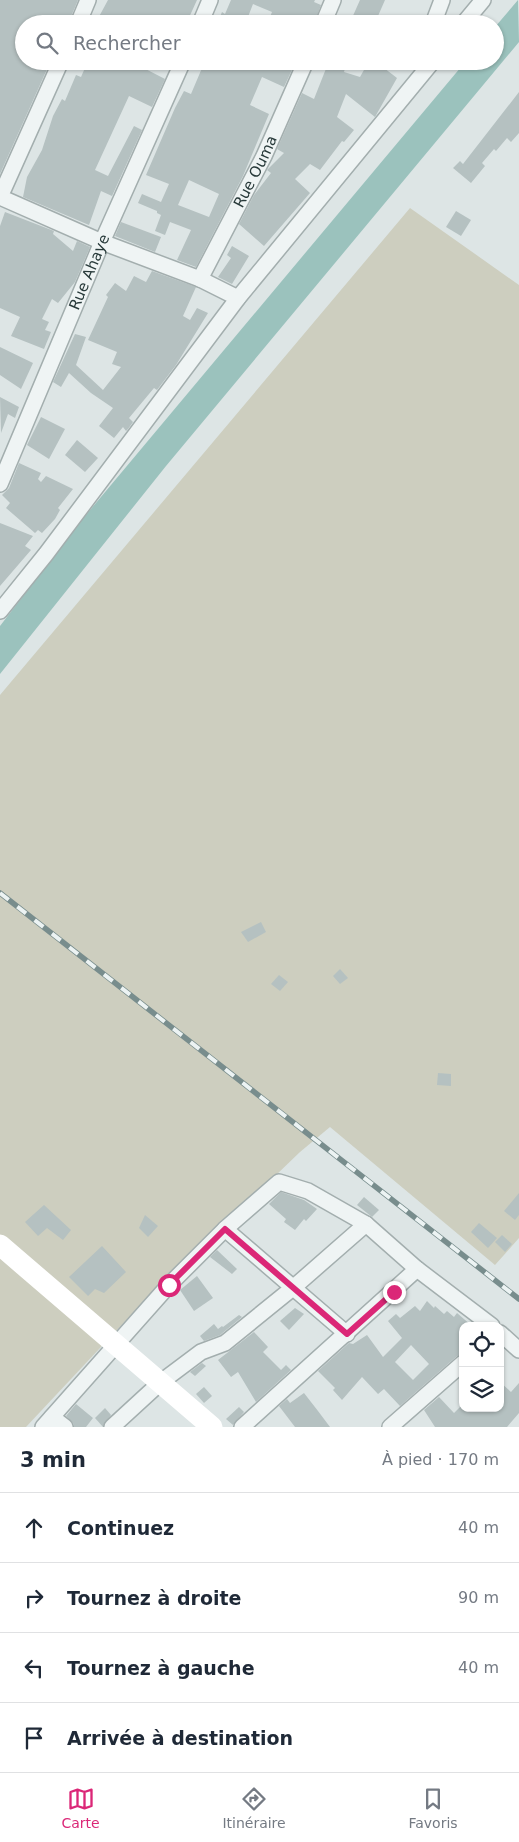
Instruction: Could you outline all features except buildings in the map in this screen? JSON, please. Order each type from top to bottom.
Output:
[{"type":"street","points":[[82,15],[88,0]]},
{"type":"street","points":[[204,15],[210,0]]},
{"type":"street","points":[[327,15],[333,0]]},
{"type":"street","points":[[436,15],[442,0]]},
{"type":"street","points":[[471,15],[483,0]]},
{"type":"street","points":[[57,70],[0,198],[102,242],[200,279],[238,298]]},
{"type":"street","name":"Rue Ahaye","points":[[0,484],[102,242],[179,70]]},
{"type":"street","name":"Rue Ouma","points":[[200,279],[264,156],[302,70]]},
{"type":"street","points":[[406,94],[415,70]]},
{"type":"street","points":[[0,611],[46,554],[238,298],[426,70]]},
{"type":"street","points":[[65,1427],[48,1422],[115,1343],[169,1285],[225,1229],[279,1182],[308,1190],[366,1224],[417,1269],[487,1322]]},
{"type":"street","points":[[112,1427],[161,1382],[205,1350],[221,1346],[294,1287],[366,1224]]},
{"type":"street","points":[[225,1229],[347,1334]]},
{"type":"street","points":[[0,1245],[212,1427]]},
{"type":"street","points":[[242,1427],[417,1269]]},
{"type":"street","points":[[504,1337],[519,1350]]},
{"type":"street","points":[[390,1427],[460,1367]]},
{"type":"shaded area","points":[[518,0],[519,42],[504,60],[504,16]]},
{"type":"shaded area","points":[[458,70],[496,70],[166,466],[0,674],[0,626],[80,522]]},
{"type":"shaded area","points":[[410,208],[519,285],[519,1238],[495,1265],[330,1127],[300,1152],[131,1315],[26,1427],[0,1427],[0,695]]},
{"type":"railway","points":[[0,893],[519,1299]]},
{"type":"route","points":[[169,1285],[225,1229],[347,1334],[394,1292]]}]
